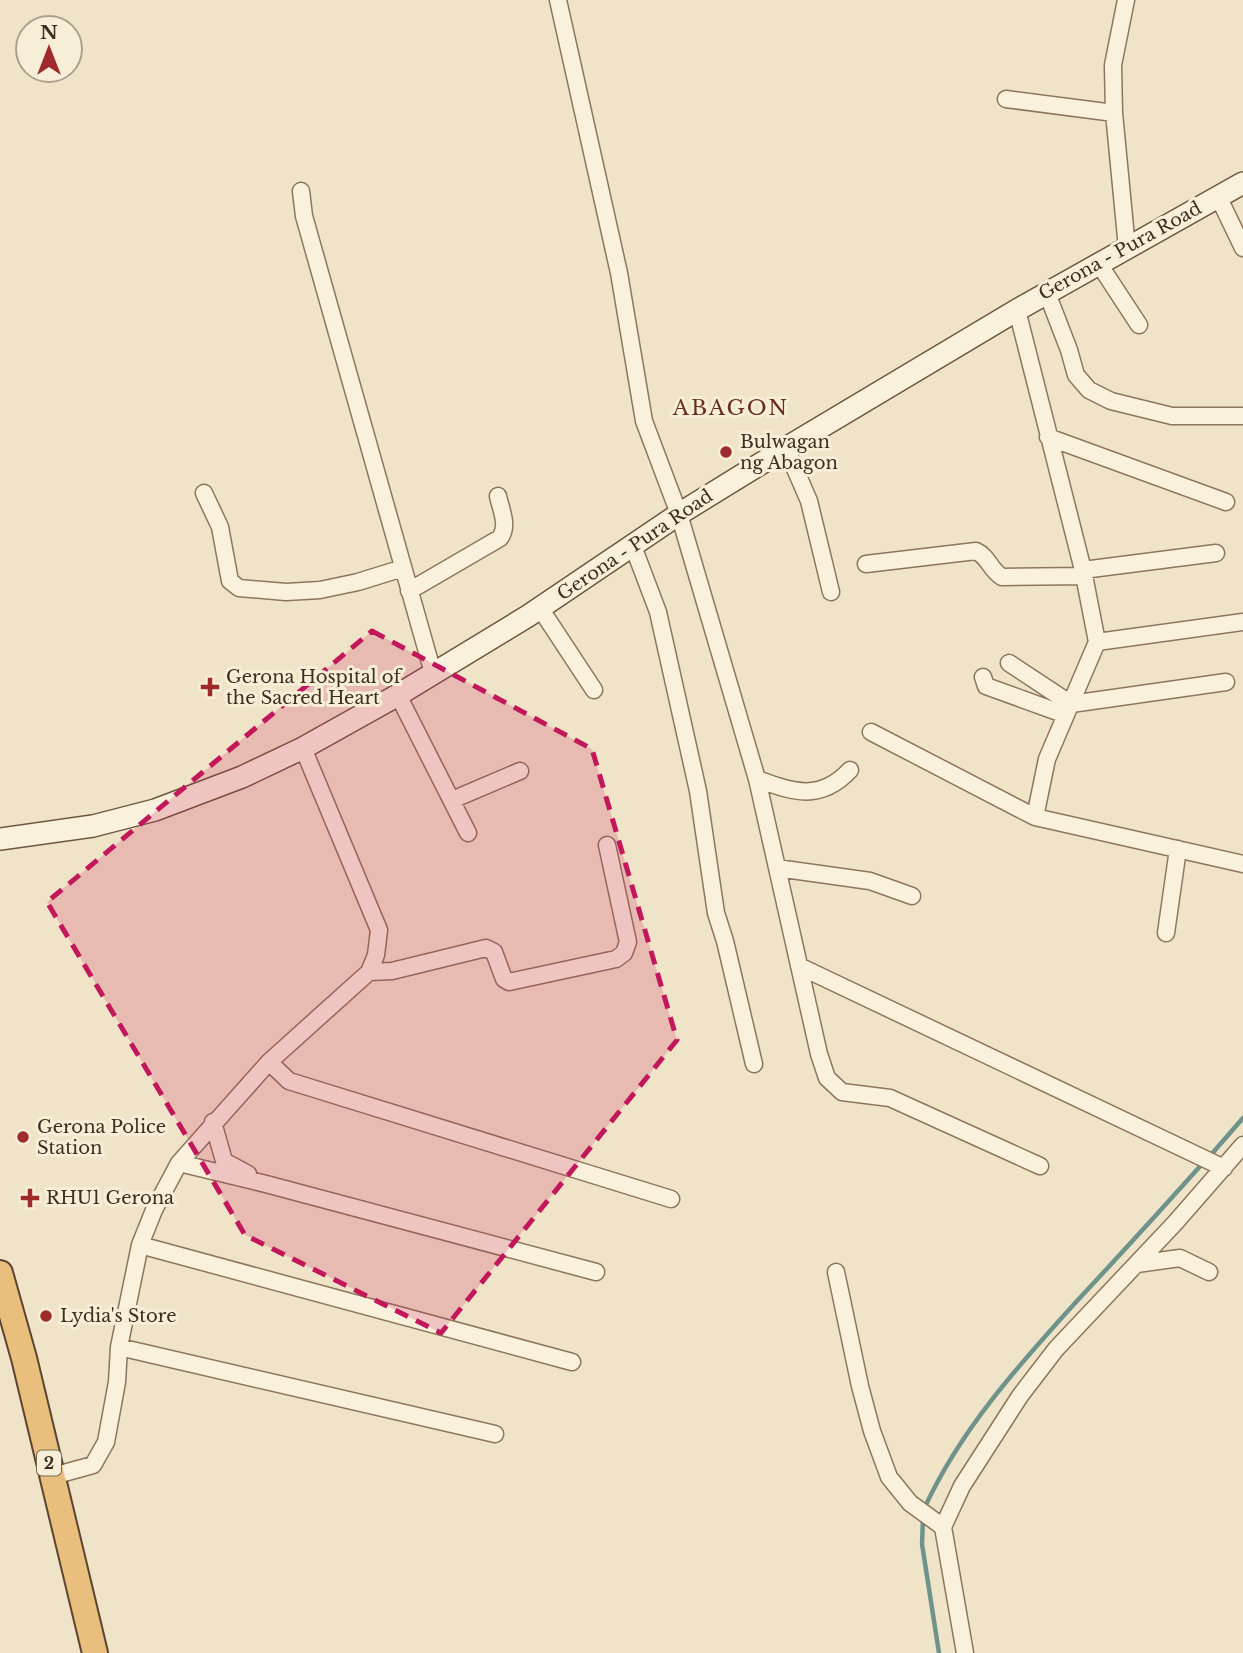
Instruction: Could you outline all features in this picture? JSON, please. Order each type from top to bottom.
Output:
[{"type":"highway","name":"2","points":[[0,1273],[53,1476],[95,1653]]},
{"type":"main road","name":"Gerona - Pura Road","points":[[0,839],[93,826],[155,810],[242,776],[303,748],[398,695],[540,608],[679,514],[786,448],[1047,292],[1243,183]]},
{"type":"street","points":[[558,0],[619,273],[644,421],[679,514],[757,779],[819,1054],[827,1078],[842,1092],[890,1098],[1040,1166]]},
{"type":"street","points":[[1126,0],[1113,65],[1114,113],[1127,248]]},
{"type":"street","points":[[1006,99],[1114,113]]},
{"type":"street","points":[[301,191],[304,216],[433,673]]},
{"type":"street","points":[[1217,196],[1243,248]]},
{"type":"street","points":[[1099,264],[1139,325]]},
{"type":"street","points":[[1047,292],[1076,375],[1089,390],[1111,401],[1172,416],[1243,416]]},
{"type":"street","points":[[1017,310],[1084,573],[1097,642],[1047,759],[1035,817]]},
{"type":"street","points":[[1048,437],[1226,502]]},
{"type":"street","points":[[786,448],[811,509],[831,592]]},
{"type":"street","points":[[204,494],[220,527],[230,581],[239,588],[286,592],[320,590],[403,568]]},
{"type":"street","points":[[409,591],[500,538],[505,531],[505,525],[498,496]]},
{"type":"street","points":[[634,546],[658,612],[698,790],[716,913],[754,1064]]},
{"type":"street","points":[[866,564],[976,551],[985,555],[996,573],[1002,577],[1084,573],[1216,553]]},
{"type":"street","points":[[540,608],[594,690]]},
{"type":"street","points":[[1097,642],[1243,622]]},
{"type":"street","points":[[1009,663],[1068,709]]},
{"type":"street","points":[[983,677],[986,686],[1068,709],[1226,682]]},
{"type":"street","points":[[398,695],[468,833]]},
{"type":"street","points":[[871,732],[1035,817],[1243,864]]},
{"type":"street","points":[[53,1476],[93,1465],[106,1442],[117,1382],[119,1347],[140,1245],[154,1210],[179,1164],[213,1122],[269,1062],[369,972],[376,955],[379,930],[303,748]]},
{"type":"street","points":[[757,779],[787,790],[804,792],[823,790],[839,783],[850,770]]},
{"type":"street","points":[[452,800],[520,771]]},
{"type":"street","points":[[369,972],[392,971],[486,948],[494,952],[504,979],[509,982],[616,959],[624,953],[628,942],[607,845]]},
{"type":"street","points":[[1166,933],[1178,849]]},
{"type":"street","points":[[777,868],[870,881],[912,897]]},
{"type":"street","points":[[799,966],[1224,1168]]},
{"type":"street","points":[[269,1062],[289,1081],[671,1199]]},
{"type":"street","points":[[213,1122],[224,1161],[265,1184]]},
{"type":"street","points":[[965,1653],[943,1527],[962,1486],[1020,1396],[1056,1349],[1137,1264],[1243,1145]]},
{"type":"street","points":[[179,1164],[265,1184],[596,1272]]},
{"type":"street","points":[[140,1245],[572,1362]]},
{"type":"street","points":[[1137,1264],[1180,1258],[1209,1272]]},
{"type":"street","points":[[836,1272],[860,1386],[872,1431],[889,1476],[910,1503],[943,1527]]},
{"type":"street","points":[[119,1347],[495,1434]]},
{"type":"highlighted area","points":[[372,631],[592,749],[677,1040],[441,1333],[245,1235],[47,902]]},
{"type":"waterway","points":[[1209,1157],[1243,1118]]},
{"type":"waterway","points":[[924,1509],[955,1452],[1012,1375],[1203,1163]]},
{"type":"waterway","points":[[923,1518],[922,1544],[939,1653]]},
{"type":"place","name":"Bulwagan ng Abagon","points":[[726,452]]},
{"type":"place","name":"Gerona Hospital of the Sacred Heart","points":[[210,687]]},
{"type":"place","name":"Gerona Police Station","points":[[23,1137]]},
{"type":"place","name":"RHU1 Gerona","points":[[30,1198]]},
{"type":"place","name":"Lydia's Store","points":[[46,1316]]},
{"type":"district","name":"ABAGON","points":[[731,408]]}]
